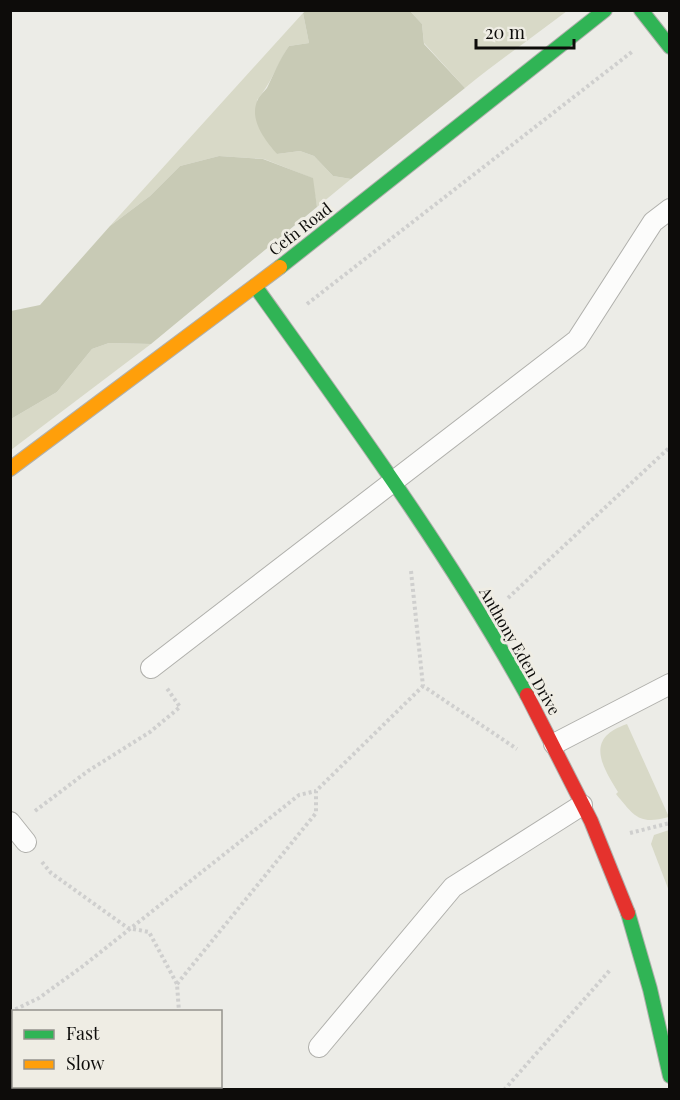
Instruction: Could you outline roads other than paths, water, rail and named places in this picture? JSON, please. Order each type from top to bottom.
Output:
[{"type":"street","name":"Cefn Road","points":[[10,469],[255,286],[605,10]]},
{"type":"street","points":[[641,10],[669,47]]},
{"type":"street","name":"Anthony Eden Drive","points":[[255,286],[395,482],[485,619],[554,744],[626,905],[669,1076]]},
{"type":"lane","points":[[151,668],[577,340],[653,222],[669,208]]},
{"type":"lane","points":[[554,744],[669,684]]},
{"type":"lane","points":[[319,1047],[453,887],[582,805]]},
{"type":"lane","points":[[12,824],[27,842]]}]
